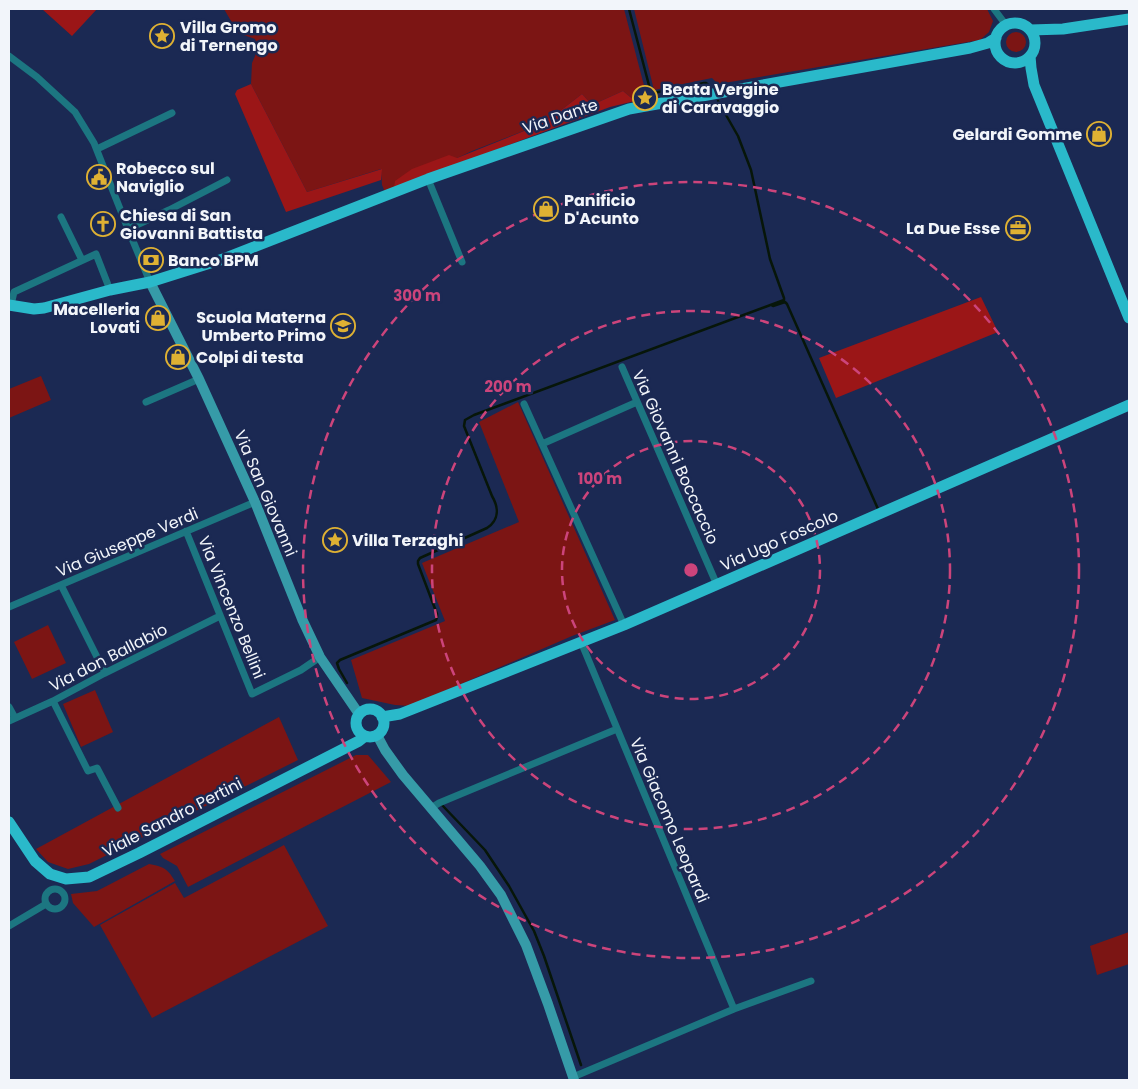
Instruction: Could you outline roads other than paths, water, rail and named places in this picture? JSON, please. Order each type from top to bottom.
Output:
[{"type":"main road","points":[[1030,30],[1062,29],[1129,19]]},
{"type":"main road","points":[[1019,23],[1025,25],[1030,30],[1034,36],[1035,44],[1034,51],[1030,56],[1021,62],[1012,62],[1004,59],[999,54],[996,47],[996,38],[1000,30],[1006,25],[1019,23]]},
{"type":"main road","points":[[1035,44],[1062,29]]},
{"type":"main road","name":"Via Dante","points":[[10,305],[34,309],[44,308],[110,290],[150,282],[223,258],[428,180],[629,109],[970,48],[988,43],[996,38]]},
{"type":"main road","points":[[1030,56],[1032,77],[1129,318]]},
{"type":"main road","points":[[1012,62],[1022,71],[1039,95]]},
{"type":"main road","name":"Via Ugo Foscolo","points":[[382,717],[400,714],[624,625],[1129,404]]},
{"type":"main road","points":[[370,709],[379,713],[382,717],[384,722],[383,728],[377,735],[369,738],[364,737],[357,730],[356,719],[365,710],[370,709]]},
{"type":"main road","name":"Viale Sandro Pertini","points":[[9,822],[35,861],[50,874],[66,879],[89,877],[346,748],[364,737]]},
{"type":"street","points":[[994,9],[1006,25]]},
{"type":"street","points":[[9,56],[37,77],[75,112],[97,149],[150,282]]},
{"type":"street","points":[[97,149],[172,113]]},
{"type":"street","points":[[128,229],[228,180]]},
{"type":"street","points":[[428,180],[462,262]]},
{"type":"street","points":[[60,217],[82,260]]},
{"type":"street","points":[[10,305],[14,292],[96,254],[110,290]]},
{"type":"street","name":"Via San Giovanni","points":[[150,282],[199,379],[256,502],[302,619],[320,657],[359,714]]},
{"type":"street","name":"Via Giovanni Boccaccio","points":[[622,367],[717,584]]},
{"type":"street","points":[[146,402],[199,379]]},
{"type":"street","points":[[542,444],[637,402]]},
{"type":"street","points":[[524,404],[624,625]]},
{"type":"street","name":"Via Giuseppe Verdi","points":[[9,606],[256,502]]},
{"type":"street","name":"Via Vincenzo Bellini","points":[[186,531],[252,694],[302,670],[320,657]]},
{"type":"street","points":[[61,585],[105,673]]},
{"type":"street","name":"Via don Ballabio","points":[[12,720],[220,616]]},
{"type":"street","name":"Via Giacomo Leopardi","points":[[581,642],[734,1009]]},
{"type":"street","points":[[53,701],[88,771],[97,768],[118,808]]},
{"type":"street","points":[[9,707],[12,720]]},
{"type":"street","points":[[431,808],[439,802],[617,729]]},
{"type":"street","points":[[377,735],[403,775],[480,866],[501,895],[526,945],[573,1079],[734,1009],[810,981]]},
{"type":"street","points":[[56,888],[57,876]]},
{"type":"street","points":[[56,888],[62,891],[65,900],[64,904],[56,909],[50,908],[46,904],[45,895],[49,890],[56,888]]},
{"type":"street","points":[[9,926],[46,904]]},
{"type":"waterway","points":[[629,9],[651,93],[704,83],[710,86]]},
{"type":"waterway","points":[[347,683],[337,663],[340,660],[436,620],[437,614],[418,564],[420,558],[487,528],[496,518],[496,505],[464,426],[465,420],[474,415],[784,300],[770,259],[751,170],[738,136],[718,101]]},
{"type":"waterway","points":[[771,305],[785,302],[787,304],[878,509]]},
{"type":"waterway","points":[[442,805],[485,850],[509,886],[534,931],[581,1065]]},
{"type":"place","name":"Villa Gromo di Ternengo","points":[[162,36]]},
{"type":"place","name":"Beata Vergine di Caravaggio","points":[[645,98]]},
{"type":"place","name":"Gelardi Gomme","points":[[1099,134]]},
{"type":"place","name":"Robecco sul Naviglio","points":[[99,177]]},
{"type":"place","name":"Panificio D'Acunto","points":[[546,209]]},
{"type":"place","name":"Chiesa di San Giovanni Battista","points":[[103,224]]},
{"type":"place","name":"La Due Esse","points":[[1018,228]]},
{"type":"place","name":"Banco BPM","points":[[151,260]]},
{"type":"place","name":"Macelleria Lovati","points":[[158,318]]},
{"type":"place","name":"Scuola Materna Umberto Primo","points":[[343,326]]},
{"type":"place","name":"Colpi di testa","points":[[178,357]]},
{"type":"place","name":"Villa Terzaghi","points":[[335,540]]}]
